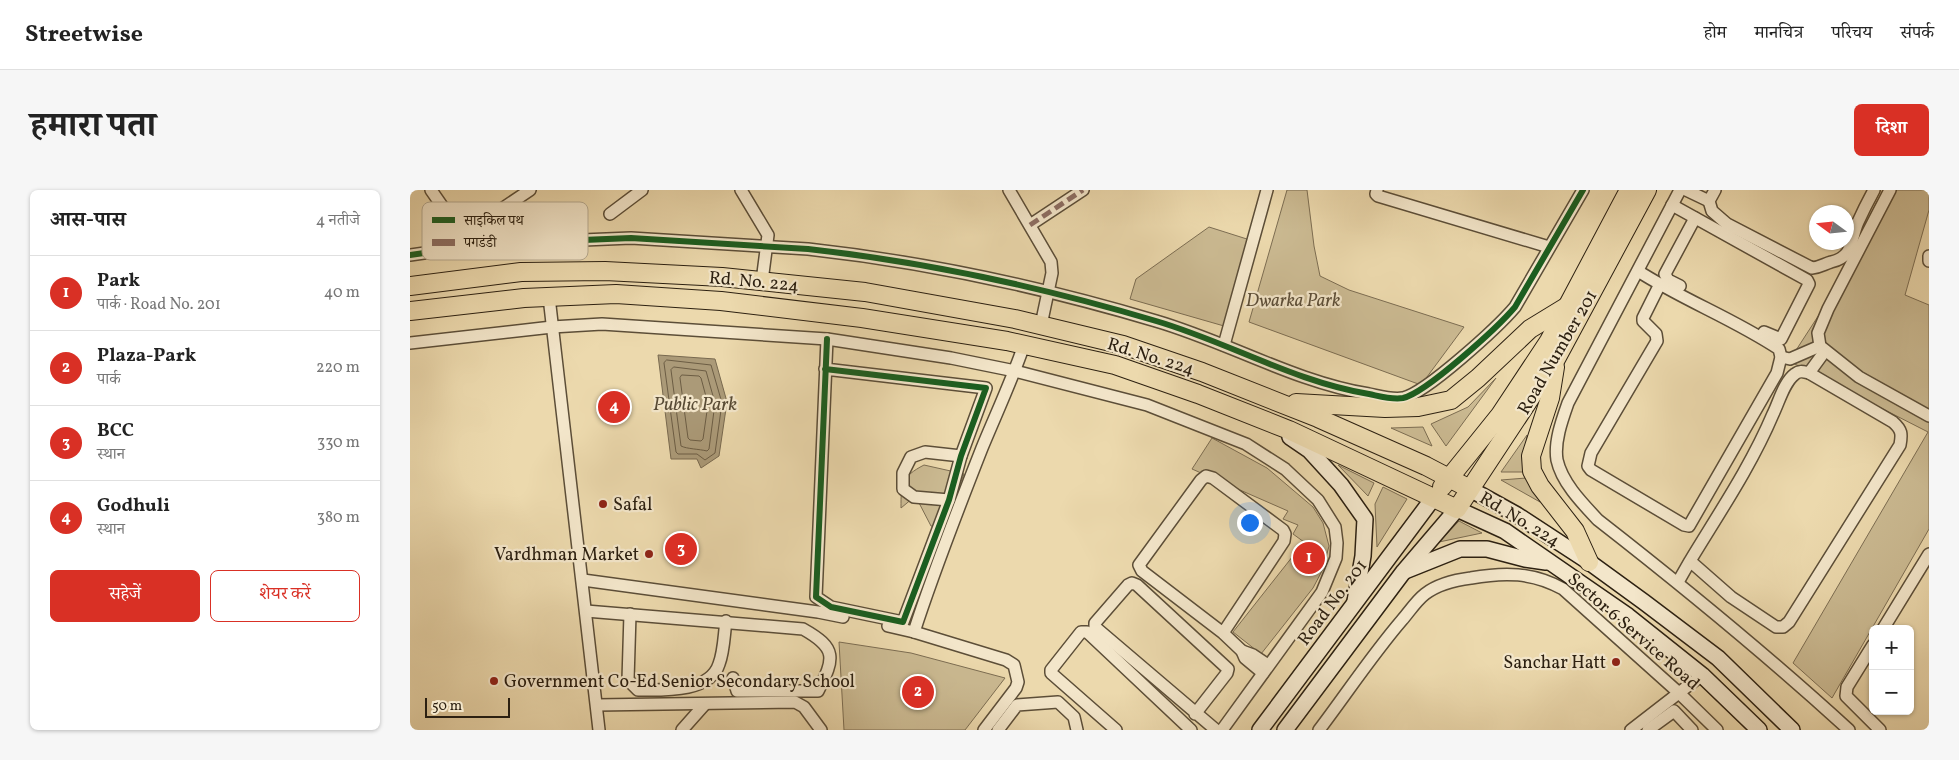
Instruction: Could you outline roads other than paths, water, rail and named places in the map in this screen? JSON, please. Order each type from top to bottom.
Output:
[{"type":"main road","name":"Road Number 201","points":[[1434,497],[1500,415],[1549,340],[1628,190]]},
{"type":"main road","name":"Road Number 201","points":[[1457,508],[1556,359],[1647,190]]},
{"type":"main road","name":"Rd. No. 224","points":[[410,286],[521,272],[605,271],[722,277],[865,292],[1016,319],[1123,345],[1202,372],[1318,418],[1448,478],[1517,515],[1589,562],[1718,658],[1792,730]]},
{"type":"main road","name":"Rd. No. 224","points":[[410,311],[524,298],[616,294],[721,301],[862,318],[1024,345],[1115,366],[1198,394],[1290,430],[1505,531],[1628,616],[1702,675],[1759,730]]},
{"type":"main road","points":[[1274,401],[1340,407],[1385,408],[1418,407],[1451,400],[1478,378],[1530,329],[1567,307]]},
{"type":"main road","points":[[1556,359],[1550,398],[1531,456],[1532,471],[1540,486],[1575,531],[1589,562]]},
{"type":"main road","points":[[1266,422],[1309,450],[1341,485],[1365,519],[1363,556],[1354,604]]},
{"type":"main road","name":"Road No. 201","points":[[1260,730],[1434,497]]},
{"type":"main road","points":[[1285,730],[1404,571],[1457,508]]},
{"type":"main road","points":[[1404,571],[1460,549],[1487,549],[1525,559],[1550,562]]},
{"type":"street","points":[[432,190],[440,202]]},
{"type":"street","points":[[512,202],[530,190]]},
{"type":"street","points":[[610,214],[642,190]]},
{"type":"street","points":[[741,190],[768,234],[762,282]]},
{"type":"street","points":[[1009,190],[1051,262],[1052,268],[1041,325]]},
{"type":"street","points":[[1030,225],[1083,190]]},
{"type":"street","points":[[1224,345],[1268,190]]},
{"type":"street","points":[[1377,190],[1376,194],[1378,196],[1549,247]]},
{"type":"street","points":[[588,239],[631,238],[808,248],[969,273],[1154,320],[1341,390],[1402,398],[1422,389],[1502,321],[1515,307],[1583,190]]},
{"type":"street","points":[[1680,190],[1568,403],[1560,427],[1557,460],[1565,479],[1598,520],[1678,582],[1849,730]]},
{"type":"street","points":[[1686,190],[1709,201]]},
{"type":"street","points":[[1715,190],[1709,201],[1712,211],[1727,224],[1812,268],[1820,268],[1830,262],[1837,262],[1846,255],[1857,225],[1874,190]]},
{"type":"street","points":[[1890,190],[1828,309],[1818,333],[1822,348],[1859,377],[1929,416]]},
{"type":"street","points":[[1672,205],[1808,280],[1809,284],[1781,339],[1668,280],[1665,274],[1668,266],[1695,218]]},
{"type":"street","points":[[1929,256],[1929,261]]},
{"type":"street","points":[[1638,271],[1740,325],[1779,349],[1780,357],[1777,373],[1689,526],[1684,525],[1599,475],[1588,466],[1591,453],[1657,341],[1656,334],[1643,322],[1660,284]]},
{"type":"street","points":[[550,297],[599,730]]},
{"type":"street","points":[[410,343],[552,327],[602,324],[827,339],[951,358],[1015,371],[1147,405],[1225,435],[1267,457],[1297,479],[1318,500],[1335,527],[1337,543],[1336,558],[1322,592],[1222,730]]},
{"type":"street","points":[[825,369],[986,388],[961,456],[949,500],[903,622],[831,607],[816,597],[825,369],[827,339]]},
{"type":"street","points":[[914,632],[947,538],[1024,345]]},
{"type":"street","points":[[1780,357],[1790,359],[1822,348]]},
{"type":"street","points":[[1809,373],[1822,348]]},
{"type":"street","points":[[1678,582],[1690,561],[1763,438],[1788,382],[1795,374],[1802,371],[1809,373],[1893,422],[1900,428],[1902,434],[1900,445],[1789,622],[1783,627],[1776,627],[1731,597],[1690,561]]},
{"type":"street","points":[[949,500],[914,497],[903,489],[902,473],[911,457],[925,452],[961,456]]},
{"type":"street","points":[[1223,633],[1284,541],[1285,534],[1213,478],[1206,476],[1201,480],[1139,566],[1142,571],[1223,633],[1242,651],[1245,658],[1265,669]]},
{"type":"street","points":[[1885,625],[1929,554]]},
{"type":"street","name":"Sector 6 Service Road","points":[[1319,730],[1391,633],[1424,595],[1441,585],[1462,579],[1493,574],[1526,575],[1542,578],[1563,589],[1679,693],[1712,728]]},
{"type":"street","points":[[583,580],[818,612],[914,632],[1006,660],[1014,665],[1018,682],[1016,688],[984,730]]},
{"type":"street","points":[[1196,714],[1227,673],[1228,669],[1137,584],[1132,583],[1095,624],[1095,627],[1196,714],[1216,730]]},
{"type":"street","points":[[586,610],[803,629],[818,637],[826,645],[830,653],[829,669],[818,691],[737,691],[733,678]]},
{"type":"street","points":[[630,614],[628,680],[638,690],[668,690],[697,685],[712,676],[719,665],[726,621]]},
{"type":"street","points":[[1116,730],[1050,673],[1081,632],[1087,632],[1191,730]]},
{"type":"street","points":[[1869,651],[1847,687],[1846,696],[1880,730]]},
{"type":"street","points":[[1631,730],[1702,675]]},
{"type":"street","points":[[597,705],[796,702],[804,707],[821,730]]},
{"type":"street","points":[[998,730],[1017,705],[1058,702],[1074,718],[1077,730]]},
{"type":"street","points":[[682,730],[705,704]]},
{"type":"street","points":[[1648,730],[1674,711],[1692,730]]},
{"type":"water","name":"Public Park","points":[[658,355],[715,359],[727,402],[719,456],[701,468],[697,459],[671,459]]},
{"type":"place","name":"Godhuli","points":[[614,407]]},
{"type":"place","name":"Safal","points":[[603,504]]},
{"type":"place","name":"BCC","points":[[681,549]]},
{"type":"place","name":"Vardhman Market","points":[[649,554]]},
{"type":"place","name":"Park","points":[[1309,558]]},
{"type":"place","name":"Sanchar Hatt","points":[[1616,662]]},
{"type":"place","name":"Government Co-Ed Senior Secondary School","points":[[494,681]]},
{"type":"place","name":"Plaza-Park","points":[[918,692]]},
{"type":"park label","name":"Dwarka Park","points":[[1293,300]]}]
